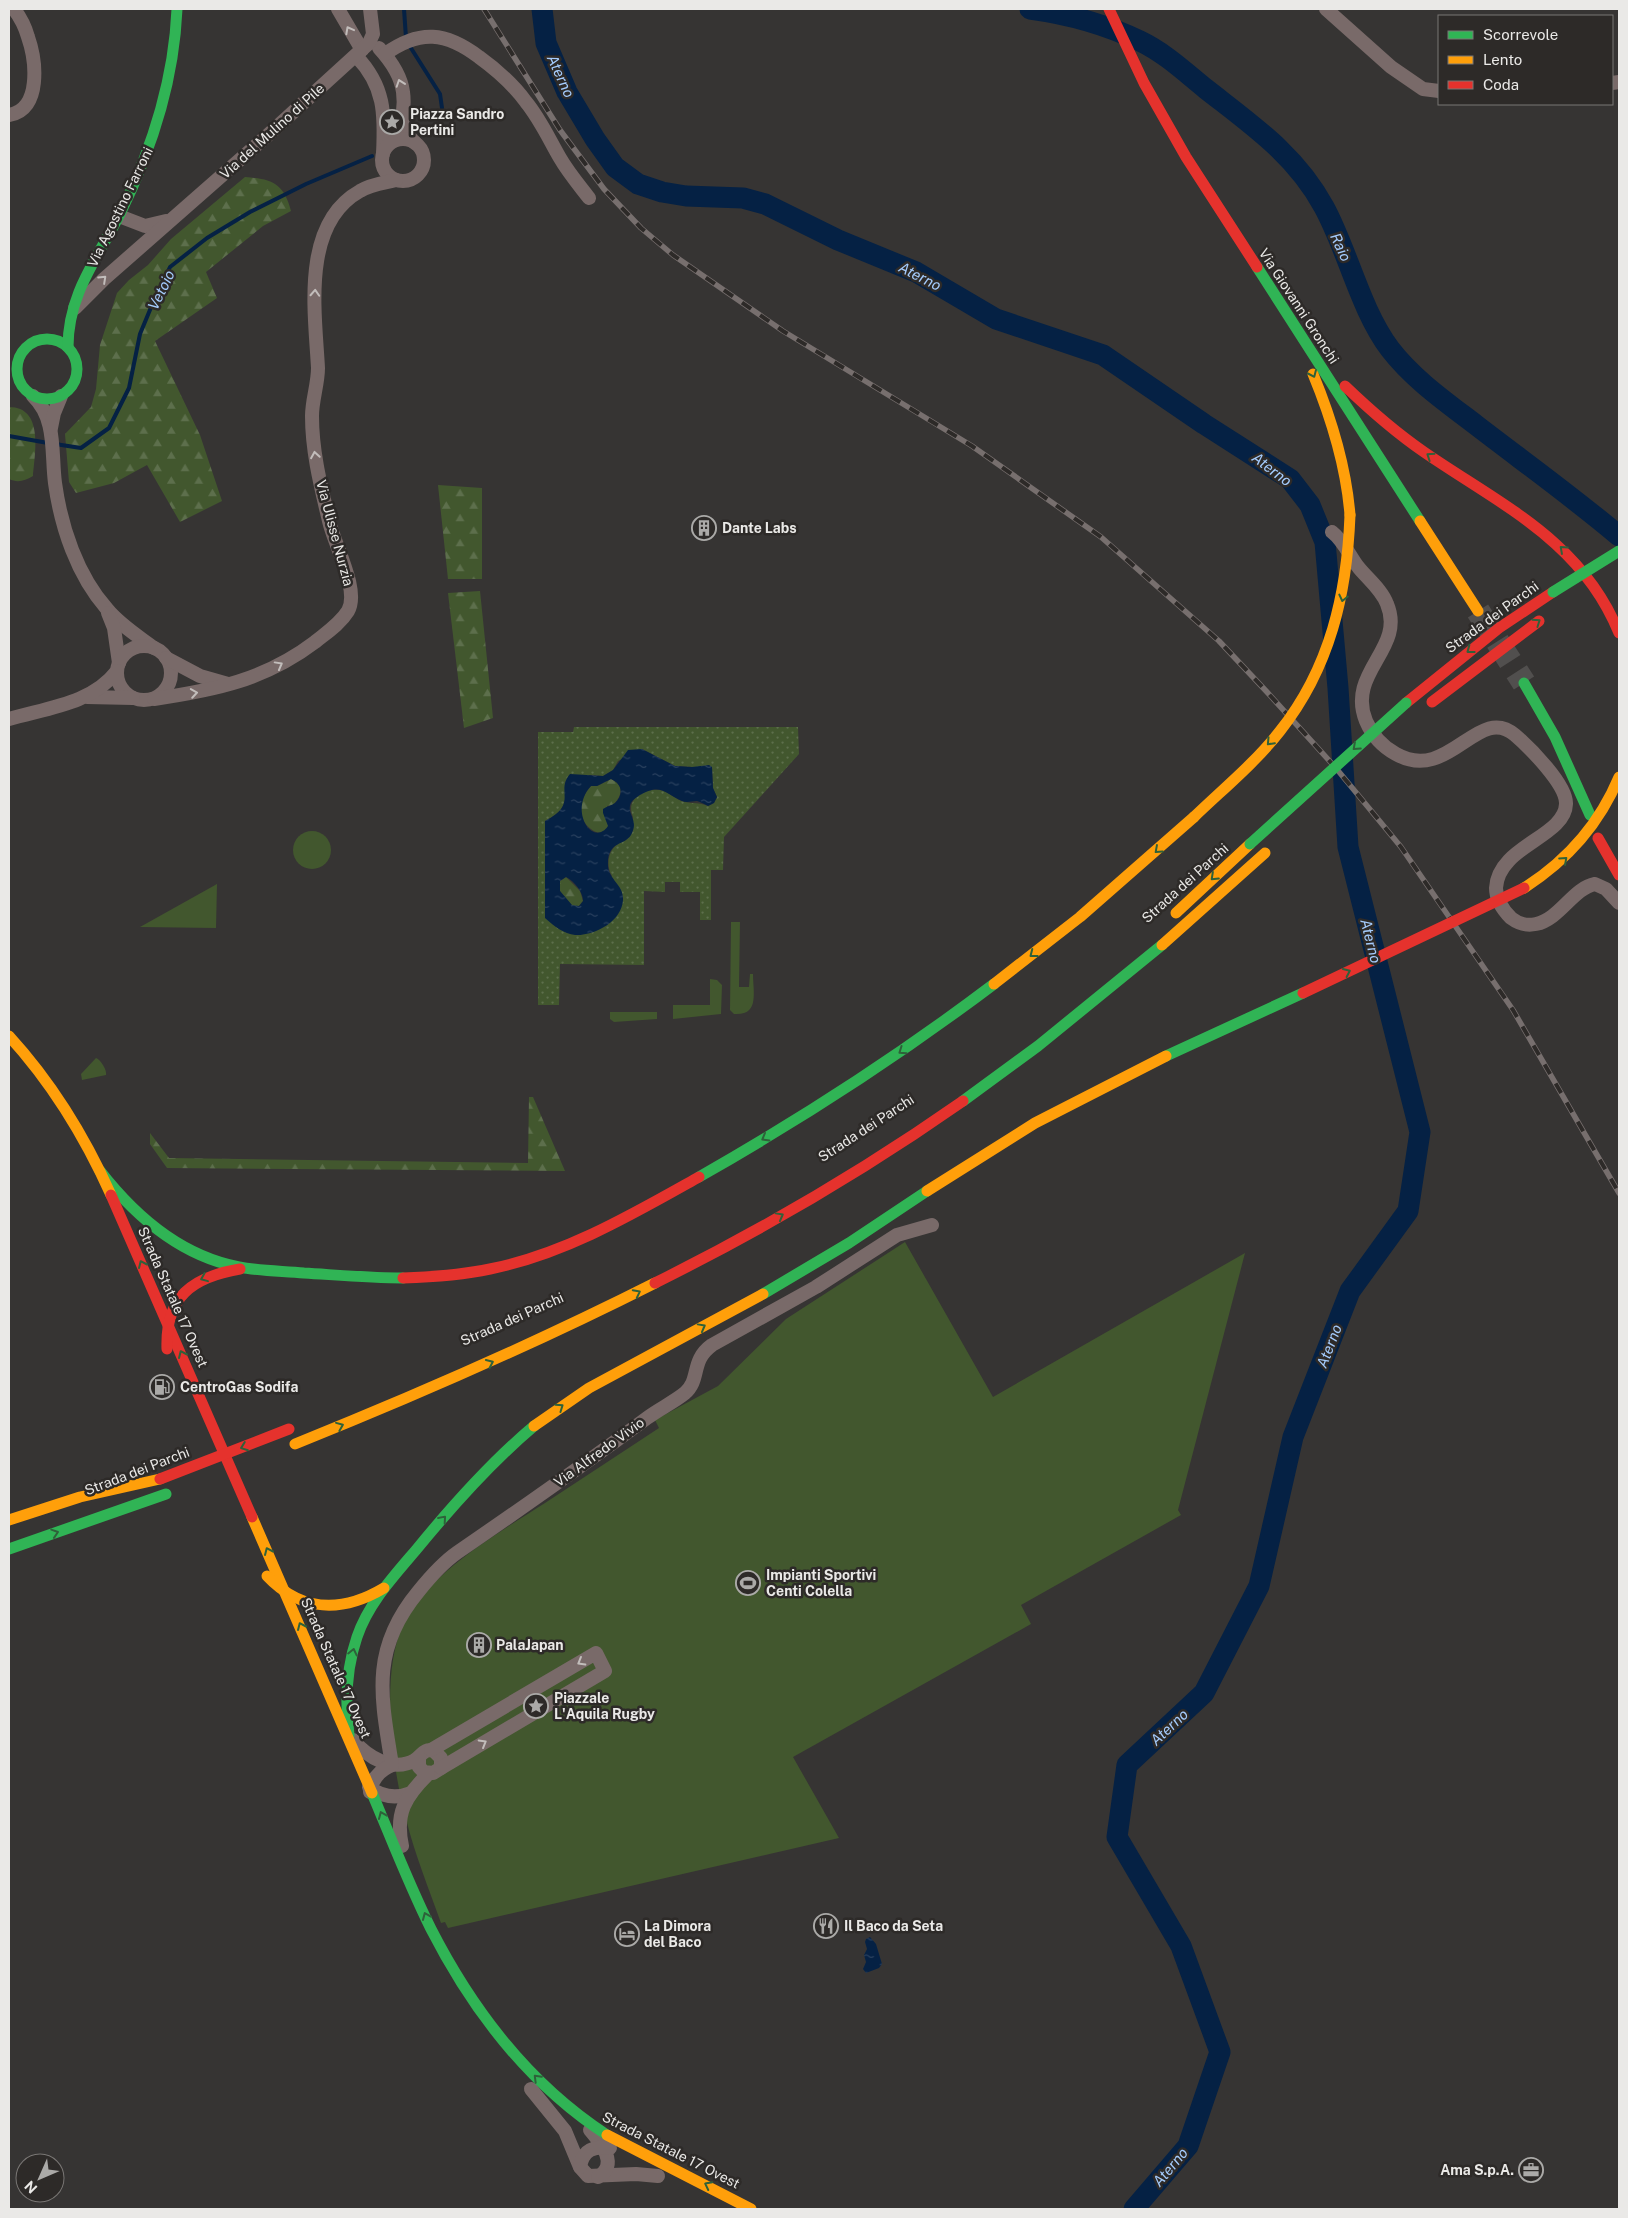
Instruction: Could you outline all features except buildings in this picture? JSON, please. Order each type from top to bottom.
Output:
[{"type":"main road","name":"Via Agostino Farroni","points":[[66,314],[119,216],[148,149],[160,114],[173,52],[177,9]]},
{"type":"main road","name":"Via Giovanni Gronchi","points":[[1109,9],[1144,83],[1186,157],[1478,611]]},
{"type":"main road","points":[[100,1171],[122,1197],[168,1237],[184,1247],[219,1262],[251,1269],[378,1277],[432,1277],[458,1275],[490,1269],[522,1260],[607,1225],[683,1186],[847,1088],[983,993],[1132,874],[1194,817],[1275,737],[1311,682],[1328,646],[1343,600],[1349,561],[1350,515],[1345,472],[1328,410],[1277,298]]},
{"type":"main road","points":[[1277,298],[1341,382],[1368,408],[1417,447],[1547,536],[1574,559],[1603,598],[1619,632]]},
{"type":"main road","points":[[9,382],[53,404],[69,391],[78,373],[77,364],[68,346],[66,314]]},
{"type":"main road","points":[[30,394],[18,377],[18,361],[26,347],[39,340],[49,329]]},
{"type":"main road","points":[[39,340],[59,341],[68,346]]},
{"type":"main road","points":[[9,365],[22,353]]},
{"type":"main road","name":"Strada dei Parchi","points":[[1166,922],[1406,703],[1451,665],[1500,628],[1553,592],[1619,551]]},
{"type":"main road","points":[[1584,591],[1605,578]]},
{"type":"main road","points":[[1422,711],[1480,664],[1546,616]]},
{"type":"main road","points":[[1524,683],[1555,737],[1590,815]]},
{"type":"main road","points":[[1371,755],[1393,735]]},
{"type":"main road","points":[[348,1735],[347,1692],[354,1647],[364,1621],[389,1584],[426,1537],[478,1480],[535,1426],[571,1400],[823,1258],[1039,1121],[1119,1080],[1524,888],[1558,865],[1583,840],[1607,805],[1619,777]]},
{"type":"main road","points":[[1598,838],[1607,857],[1619,875]]},
{"type":"main road","points":[[290,1446],[467,1373],[573,1324],[700,1261],[791,1210],[867,1164],[983,1086],[1082,1012],[1212,902],[1269,849]]},
{"type":"main road","name":"Strada Statale 17 Ovest","points":[[9,1036],[51,1087],[74,1123],[100,1171],[168,1322],[407,1874],[445,1957],[468,1996],[497,2034],[522,2062],[573,2111],[604,2134],[751,2209]]},
{"type":"main road","name":"Strada Statale 17 Ovest","points":[[9,1046],[44,1091],[72,1137],[94,1181],[395,1873],[435,1958],[478,2028]]},
{"type":"main road","points":[[167,1349],[168,1322],[180,1298],[196,1282],[220,1273],[251,1269]]},
{"type":"main road","name":"Strada dei Parchi","points":[[42,1522],[294,1427]]},
{"type":"main road","points":[[221,1473],[240,1465]]},
{"type":"main road","points":[[9,1520],[80,1497],[160,1479]]},
{"type":"main road","points":[[9,1549],[171,1492]]},
{"type":"main road","points":[[267,1576],[274,1586],[287,1596],[314,1604],[336,1605],[366,1598],[389,1584]]},
{"type":"main road","name":"Strada Statale 17 Ovest","points":[[526,2085],[577,2129],[603,2147],[664,2179]]},
{"type":"main road","name":"Strada Statale 17 Ovest","points":[[690,2191],[739,2209]]},
{"type":"street","points":[[9,115],[15,114],[24,108],[31,96],[34,80],[28,37],[22,20],[14,9]]},
{"type":"street","points":[[338,9],[363,49],[370,72],[376,83],[382,108],[384,169],[388,175],[396,180],[410,180],[422,169],[423,155],[402,126],[402,84],[385,54]]},
{"type":"street","points":[[363,49],[373,34],[370,9]]},
{"type":"street","points":[[1326,9],[1391,67],[1423,89],[1438,92]]},
{"type":"street","points":[[363,49],[385,54],[407,42],[433,36],[452,40],[470,50],[504,77],[532,110],[566,168],[589,198]]},
{"type":"street","name":"Via del Mulino di Pile","points":[[66,314],[363,49]]},
{"type":"street","points":[[382,108],[388,116],[393,118],[400,114],[403,108]]},
{"type":"street","points":[[383,154],[388,145],[397,140],[408,140],[415,143]]},
{"type":"street","name":"Via Ulisse Nurzia","points":[[154,699],[234,684],[274,669],[298,655],[340,621],[348,610],[351,601],[351,590],[330,526],[314,452],[312,416],[318,370],[314,316],[316,271],[324,233],[342,206],[363,189],[396,180]]},
{"type":"street","name":"Via del Mulino di Pile","points":[[119,216],[145,226],[161,224],[171,219]]},
{"type":"street","points":[[30,394],[53,404],[51,431],[55,481],[61,514],[69,540],[86,578],[107,610],[114,628],[121,687],[133,698]]},
{"type":"street","points":[[1332,532],[1381,594],[1390,611],[1389,632],[1385,646],[1365,680],[1362,692],[1364,715],[1371,730],[1380,742],[1400,756],[1412,760],[1429,761],[1444,756],[1484,730],[1495,727],[1504,728],[1518,738],[1562,788],[1566,806],[1559,820],[1512,858],[1501,871],[1496,890],[1504,910],[1524,925],[1536,924],[1552,916],[1584,889],[1595,884],[1606,889],[1619,903]]},
{"type":"street","points":[[107,610],[166,658],[200,676],[234,684]]},
{"type":"street","points":[[84,698],[104,685],[118,667],[123,656],[138,647],[154,648]]},
{"type":"street","points":[[9,719],[84,698],[154,699],[161,695],[170,681],[170,665],[166,658]]},
{"type":"street","name":"Via Alfredo Vivio","points":[[392,1765],[382,1694],[384,1664],[388,1643],[400,1615],[439,1567],[597,1456],[655,1412],[683,1394],[693,1382],[699,1358],[712,1344],[816,1287],[897,1235],[932,1225]]},
{"type":"street","points":[[368,1810],[371,1788],[378,1775],[392,1765],[410,1762],[596,1653],[606,1671],[436,1772],[428,1774],[411,1792],[401,1811],[399,1824],[407,1874]]},
{"type":"street","points":[[348,1735],[367,1754],[392,1765]]},
{"type":"street","points":[[425,1753],[440,1755],[442,1761],[441,1768]]},
{"type":"street","points":[[425,1753],[419,1767],[428,1774]]},
{"type":"street","points":[[350,1767],[371,1788],[388,1796],[402,1796],[411,1792]]},
{"type":"street","points":[[526,2085],[565,2131],[580,2166],[588,2176],[636,2174],[664,2179]]},
{"type":"street","points":[[573,2111],[603,2147],[608,2163],[604,2172],[598,2177]]},
{"type":"street","points":[[580,2166],[585,2153],[593,2148],[603,2147],[648,2157]]},
{"type":"green space","points":[[245,177],[262,179],[275,184],[285,194],[291,211],[263,226],[206,272],[217,298],[155,341],[200,435],[222,501],[180,522],[147,465],[114,483],[76,493],[69,482],[65,434],[91,407],[96,389],[100,345],[117,293],[129,280],[148,265],[171,239]]},
{"type":"green space","points":[[9,407],[20,409],[28,415],[33,423],[35,433],[36,444],[33,476],[21,481],[9,479]]},
{"type":"green space","points":[[438,485],[482,488],[482,579],[448,579]]},
{"type":"green space","points":[[480,591],[493,718],[464,728],[448,593]]},
{"type":"green space","points":[[574,727],[798,727],[799,754],[724,837],[723,870],[711,870],[711,920],[700,920],[700,892],[680,892],[680,882],[665,882],[665,892],[644,891],[644,965],[560,964],[559,1005],[538,1005],[538,732],[573,732]],"holes":[[[642,749],[675,766],[712,768],[713,788],[717,797],[714,803],[708,806],[685,802],[660,790],[648,791],[638,796],[632,805],[633,817],[626,840],[616,845],[610,854],[609,865],[612,876],[564,932],[545,821],[563,807],[566,785],[591,775],[603,776],[613,770],[618,761]]]},
{"type":"green space","points":[[611,779],[618,784],[621,791],[613,805],[607,806],[608,826],[605,831],[600,833],[593,831],[587,826],[583,818],[581,809],[583,798],[591,786],[597,786]]},
{"type":"green space","points":[[312,831],[326,836],[331,850],[326,864],[312,869],[298,864],[293,850],[298,836]]},
{"type":"green space","points":[[566,877],[580,891],[583,901],[579,906],[572,906],[560,891],[560,881]]},
{"type":"green space","points":[[217,884],[216,928],[140,927]]},
{"type":"green space","points":[[731,922],[740,922],[739,987],[749,987],[750,974],[753,974],[753,1001],[748,1011],[742,1014],[734,1014],[730,1010]]},
{"type":"green space","points":[[710,979],[717,980],[722,985],[721,1014],[673,1019],[673,1005],[710,1005]]},
{"type":"green space","points":[[610,1012],[657,1012],[657,1019],[614,1022],[610,1019]]},
{"type":"green space","points":[[96,1058],[103,1065],[106,1075],[82,1080],[81,1074]]},
{"type":"green space","points":[[529,1097],[533,1097],[565,1171],[167,1168],[150,1144],[150,1133],[169,1158],[528,1163]]},
{"type":"green space","name":"Impianti Sportivi Centi Colella","points":[[905,1242],[993,1397],[1245,1253],[1178,1510],[1181,1515],[1021,1605],[1031,1624],[793,1757],[839,1838],[448,1928],[445,1922],[441,1923],[414,1846],[401,1798],[393,1748],[390,1694],[392,1669],[396,1645],[403,1625],[414,1607],[428,1589],[465,1556],[659,1428],[655,1420],[718,1386],[786,1319]]},
{"type":"water","points":[[642,749],[675,766],[709,765],[712,767],[713,788],[717,797],[714,803],[708,806],[697,801],[682,801],[662,790],[647,791],[634,799],[630,809],[634,822],[631,835],[613,848],[608,858],[609,871],[623,895],[618,914],[606,926],[591,933],[575,935],[567,933],[545,918],[545,821],[561,809],[565,798],[566,780],[570,774],[603,776],[613,770],[628,750]],"holes":[[[611,779],[618,784],[621,793],[615,803],[603,809],[608,826],[602,832],[596,833],[585,824],[582,806],[591,786],[597,786]],[[566,877],[575,884],[582,894],[583,901],[579,906],[572,905],[560,891],[560,881]]]},
{"type":"water","points":[[870,1937],[876,1944],[882,1964],[879,1968],[866,1973],[863,1969],[866,1962],[864,1955],[867,1949],[865,1942]]},
{"type":"waterway","name":"Vetoio","points":[[404,9],[406,38]]},
{"type":"waterway","name":"Aterno","points":[[542,9],[546,43],[567,92],[595,139],[615,167],[638,184],[662,192],[686,196],[743,198],[765,204],[838,240],[916,272],[996,319],[1103,355],[1204,424],[1290,479],[1310,505],[1325,542],[1338,688],[1348,847],[1420,1132],[1408,1211],[1350,1291],[1293,1437],[1259,1586],[1204,1693],[1127,1765],[1117,1837],[1181,1946],[1220,2052],[1188,2146],[1134,2209]]},
{"type":"waterway","name":"Raio","points":[[1030,9],[1072,17],[1100,25],[1149,46],[1174,63],[1272,142],[1313,188],[1332,224],[1370,316],[1399,360],[1442,399],[1566,493],[1619,536]]},
{"type":"waterway","name":"Vetoio","points":[[409,45],[440,94],[442,108]]},
{"type":"waterway","name":"Vetoio","points":[[55,444],[81,448],[109,428],[129,388],[140,334],[170,267],[207,238],[250,212],[306,184],[372,156]]},
{"type":"waterway","name":"Vetoio","points":[[9,436],[48,443]]},
{"type":"waterway","name":"Raio","points":[[1615,532],[1619,531]]},
{"type":"tunnel","points":[[1478,611],[1524,683]]},
{"type":"railway","points":[[484,9],[560,130],[604,189],[641,228],[673,255],[783,331],[972,446],[1101,537],[1219,641],[1335,767],[1401,847],[1513,1010],[1619,1193]]},
{"type":"traffic: fast","points":[[68,347],[69,328],[78,293],[132,189],[151,140],[166,88],[175,36],[177,9]]},
{"type":"traffic: fast","points":[[1257,267],[1420,521]]},
{"type":"traffic: fast","points":[[47,339],[59,341],[72,352],[77,369],[75,381],[64,394],[47,399],[35,397],[22,386],[17,369],[19,357],[30,344],[47,339]]},
{"type":"traffic: fast","points":[[1553,592],[1619,551]]},
{"type":"traffic: fast","points":[[1524,683],[1555,737],[1590,815]]},
{"type":"traffic: fast","points":[[1250,844],[1406,703]]},
{"type":"traffic: fast","points":[[963,1101],[1038,1046],[1162,945]]},
{"type":"traffic: fast","points":[[699,1177],[850,1085],[923,1036],[994,984]]},
{"type":"traffic: fast","points":[[1166,1056],[1303,993]]},
{"type":"traffic: fast","points":[[100,1171],[128,1203],[161,1232],[179,1244],[218,1262],[263,1270],[403,1278]]},
{"type":"traffic: fast","points":[[763,1294],[849,1243],[927,1191]]},
{"type":"traffic: fast","points":[[349,1735],[347,1698],[353,1649],[362,1625],[374,1602],[458,1501],[502,1455],[534,1426]]},
{"type":"traffic: fast","points":[[9,1549],[166,1494]]},
{"type":"traffic: fast","points":[[372,1793],[431,1929],[465,1989],[506,2044],[529,2069],[553,2093],[607,2135]]},
{"type":"traffic: slow","points":[[1313,374],[1326,408],[1342,461],[1350,515]]},
{"type":"traffic: slow","points":[[1194,817],[1270,743],[1297,707],[1312,682],[1333,629],[1340,601],[1345,573],[1350,515]]},
{"type":"traffic: slow","points":[[1420,521],[1478,611]]},
{"type":"traffic: slow","points":[[1524,888],[1555,866],[1592,826],[1602,811],[1619,777]]},
{"type":"traffic: slow","points":[[994,984],[1080,917],[1194,817]]},
{"type":"traffic: slow","points":[[1176,913],[1250,844]]},
{"type":"traffic: slow","points":[[1162,945],[1265,853]]},
{"type":"traffic: slow","points":[[9,1036],[25,1054],[66,1111],[90,1152],[111,1195]]},
{"type":"traffic: slow","points":[[927,1191],[1035,1123],[1166,1056]]},
{"type":"traffic: slow","points":[[295,1444],[477,1367],[655,1283]]},
{"type":"traffic: slow","points":[[534,1426],[589,1388],[763,1294]]},
{"type":"traffic: slow","points":[[9,1520],[80,1497],[160,1479]]},
{"type":"traffic: slow","points":[[252,1517],[372,1793]]},
{"type":"traffic: slow","points":[[267,1576],[294,1597],[322,1605],[353,1602],[384,1588]]},
{"type":"traffic: slow","points":[[607,2135],[751,2209]]},
{"type":"traffic: jam","points":[[1109,9],[1144,83],[1186,157],[1257,267]]},
{"type":"traffic: jam","points":[[1345,386],[1403,437],[1510,508],[1561,549],[1584,573],[1603,601],[1619,633]]},
{"type":"traffic: jam","points":[[1406,703],[1499,628],[1553,592]]},
{"type":"traffic: jam","points":[[1432,702],[1539,621]]},
{"type":"traffic: jam","points":[[1598,838],[1619,875]]},
{"type":"traffic: jam","points":[[1303,993],[1524,888]]},
{"type":"traffic: jam","points":[[655,1283],[735,1242],[813,1198],[889,1151],[963,1101]]},
{"type":"traffic: jam","points":[[403,1278],[479,1271],[545,1254],[598,1231],[699,1177]]},
{"type":"traffic: jam","points":[[111,1195],[252,1517]]},
{"type":"traffic: jam","points":[[167,1349],[171,1316],[185,1292],[195,1284],[208,1278],[240,1269]]},
{"type":"traffic: jam","points":[[160,1479],[289,1429]]},
{"type":"place","name":"Piazza Sandro Pertini","points":[[392,122]]},
{"type":"place","name":"Dante Labs","points":[[704,528]]},
{"type":"place","name":"CentroGas Sodifa","points":[[162,1387]]},
{"type":"place","name":"Impianti Sportivi Centi Colella","points":[[748,1583]]},
{"type":"place","name":"PalaJapan","points":[[479,1645]]},
{"type":"place","name":"Piazzale L'Aquila Rugby","points":[[536,1706]]},
{"type":"place","name":"Il Baco da Seta","points":[[826,1926]]},
{"type":"place","name":"La Dimora del Baco","points":[[627,1934]]},
{"type":"place","name":"Ama S.p.A.","points":[[1531,2170]]}]
